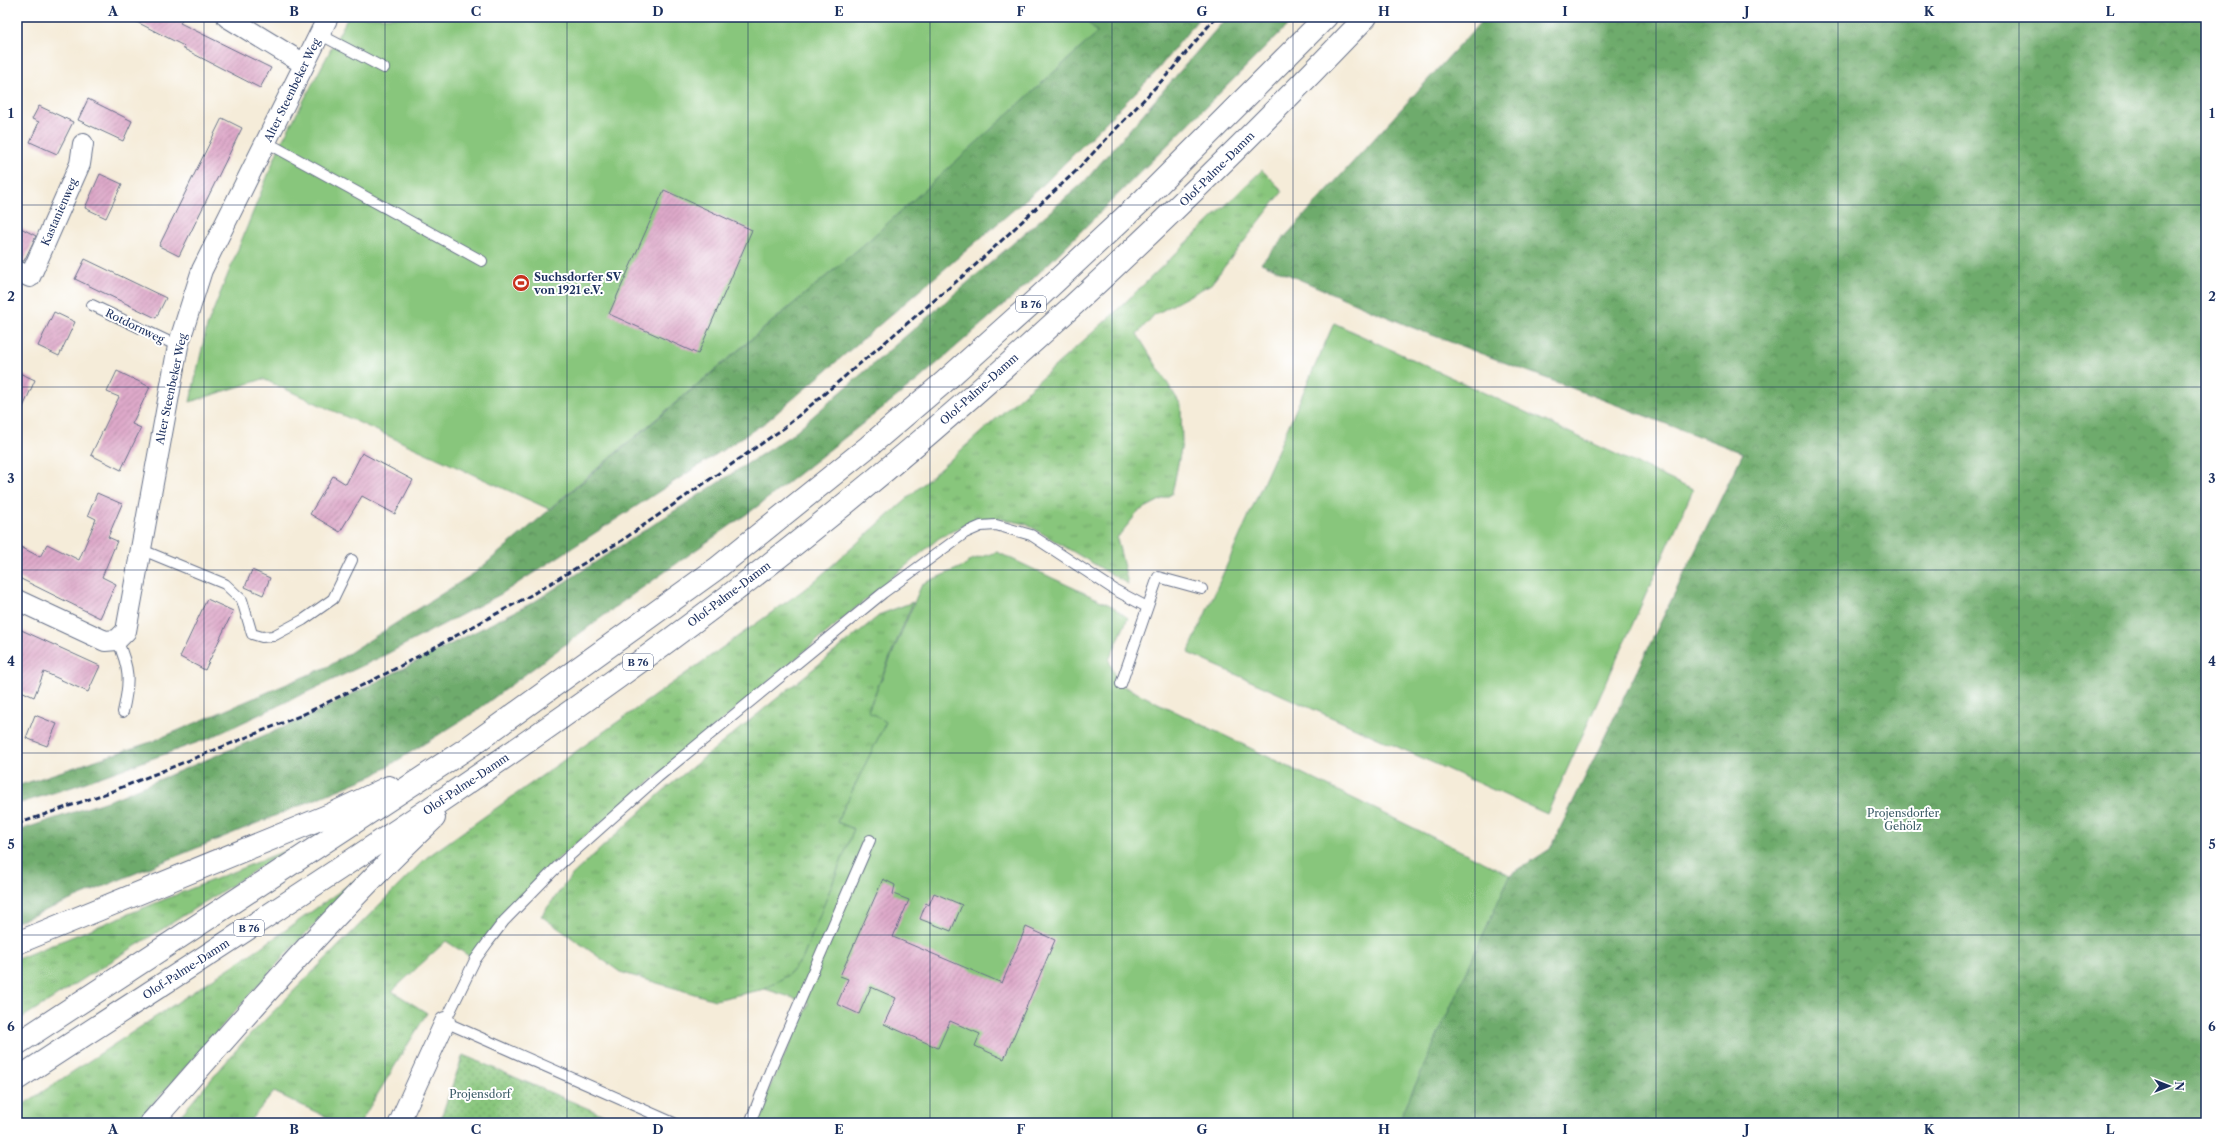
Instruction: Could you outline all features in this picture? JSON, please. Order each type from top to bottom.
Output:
[{"type":"highway","name":"B 76","points":[[17,1044],[469,748],[716,569],[921,402],[1144,199],[1326,17]]},
{"type":"highway","name":"Olof-Palme-Damm","points":[[17,1079],[479,776],[718,604],[871,483],[952,415],[1167,218],[1301,85],[1366,17]]},
{"type":"highway","points":[[17,943],[332,814],[469,748]]},
{"type":"highway","points":[[151,1123],[312,941],[389,861],[479,776]]},
{"type":"street","points":[[227,17],[304,64]]},
{"type":"street","name":"Alter Steenbeker Weg","points":[[117,640],[126,631],[178,346],[202,270],[323,26]]},
{"type":"street","name":"Kastanienweg","points":[[24,274],[80,164],[83,144]]},
{"type":"street","points":[[17,600],[105,641],[117,640]]},
{"type":"street","points":[[399,1123],[445,1022]]},
{"type":"lane","points":[[323,26],[384,68]]},
{"type":"lane","points":[[266,142],[482,261]]},
{"type":"lane","name":"Rotdornweg","points":[[92,305],[178,346]]},
{"type":"lane","points":[[674,1123],[445,1022],[475,960],[504,921],[558,866],[658,777],[877,598],[965,533],[981,526],[1008,526],[1030,535],[1115,590],[1147,607]]},
{"type":"lane","points":[[140,549],[225,584],[242,600],[252,634],[262,637],[273,636],[303,620],[333,599],[352,560]]},
{"type":"lane","points":[[1121,684],[1158,577],[1202,589]]},
{"type":"lane","points":[[117,640],[127,661],[129,687],[123,712]]},
{"type":"lane","points":[[750,1123],[772,1066],[870,840]]},
{"type":"green space","name":"Suchsdorfer SV von 1921 e.V.","points":[[348,17],[1083,17],[1097,33],[869,240],[549,509],[263,379],[190,402],[207,326],[280,145]]},
{"type":"green space","points":[[1083,17],[1200,17],[1154,74],[1046,182],[766,422],[501,594],[383,656],[210,738],[72,787],[17,804],[17,786],[151,742],[329,666],[476,572],[869,240],[1097,33]]},
{"type":"green space","points":[[1227,17],[1296,17],[1031,281],[918,380],[758,506],[618,605],[472,714],[374,775],[17,922],[17,831],[113,799],[303,719],[534,602],[790,436],[1084,182]]},
{"type":"green space","name":"Projensdorfer Gehölz","points":[[1485,17],[2206,17],[2206,1123],[1398,1123],[1510,875],[1550,849],[1743,453],[1411,327],[1261,263]]},
{"type":"green space","points":[[1262,170],[1283,191],[1211,284],[1154,315],[1137,334],[1181,405],[1182,444],[1172,494],[1139,511],[1117,538],[1128,584],[1026,524],[997,518],[976,519],[939,538],[553,863],[469,956],[446,941],[392,991],[427,1013],[360,1123],[339,1123],[274,1092],[248,1123],[174,1123],[244,1041],[426,858],[809,586],[1111,316]]},
{"type":"green space","points":[[1334,323],[1693,490],[1547,814],[1188,653]]},
{"type":"green space","points":[[997,552],[1110,605],[1128,618],[1109,660],[1117,683],[1510,875],[1398,1123],[753,1123],[809,1003],[765,989],[788,975],[803,958],[854,829],[837,822],[886,722],[868,711],[922,584],[966,565],[968,561]]},
{"type":"green space","points":[[913,602],[868,710],[886,722],[837,822],[854,829],[803,958],[788,975],[765,989],[715,1000],[620,972],[541,916],[571,876],[664,790],[881,614]]},
{"type":"green space","points":[[287,850],[17,1021],[17,959]]},
{"type":"green space","points":[[361,876],[286,954],[136,1123],[24,1123],[18,1108],[276,937]]},
{"type":"green space","name":"Projensdorf","points":[[463,1055],[622,1123],[439,1123]]},
{"type":"building","points":[[127,17],[183,17],[180,23],[271,68],[260,88],[182,48],[184,46]]},
{"type":"building","points":[[88,99],[132,121],[123,141],[78,120]]},
{"type":"building","points":[[39,106],[73,122],[57,154],[30,142],[39,122],[32,119]]},
{"type":"building","points":[[222,118],[242,128],[179,256],[159,246]]},
{"type":"building","points":[[100,174],[122,184],[106,218],[85,208]]},
{"type":"building","points":[[664,190],[752,230],[698,354],[609,314]]},
{"type":"building","points":[[17,226],[36,236],[24,261],[17,260]]},
{"type":"building","points":[[85,259],[166,298],[156,318],[75,279]]},
{"type":"building","points":[[54,312],[75,322],[59,356],[38,346]]},
{"type":"building","points":[[117,371],[150,387],[132,424],[141,428],[121,470],[91,455],[119,397],[107,392]]},
{"type":"building","points":[[17,372],[35,380],[17,421]]},
{"type":"building","points":[[362,453],[413,480],[395,514],[362,496],[340,532],[310,514],[333,476],[346,484]]},
{"type":"building","points":[[97,493],[122,504],[108,537],[117,541],[102,577],[116,584],[100,618],[17,577],[17,545],[40,557],[47,544],[79,560],[96,519],[88,515]]},
{"type":"building","points":[[252,570],[270,578],[263,595],[245,587]]},
{"type":"building","points":[[207,599],[233,611],[205,670],[180,657]]},
{"type":"building","points":[[17,628],[100,666],[88,692],[44,672],[34,697],[17,689]]},
{"type":"building","points":[[35,715],[57,724],[47,746],[26,738]]},
{"type":"building","points":[[883,879],[895,885],[893,894],[909,900],[893,937],[1002,983],[1026,927],[1055,940],[1004,1059],[975,1046],[980,1034],[950,1021],[938,1048],[884,1024],[896,998],[871,987],[859,1014],[837,1004],[848,979],[840,976]]},
{"type":"building","points":[[934,893],[962,905],[951,931],[920,919],[926,903],[929,905]]},
{"type":"railway","points":[[17,824],[110,792],[302,715],[391,671],[531,595],[621,541],[784,428],[970,270],[1076,171],[1169,73],[1216,17]]},
{"type":"place","name":"Suchsdorfer SV von 1921 e.V.","points":[[521,283]]}]
